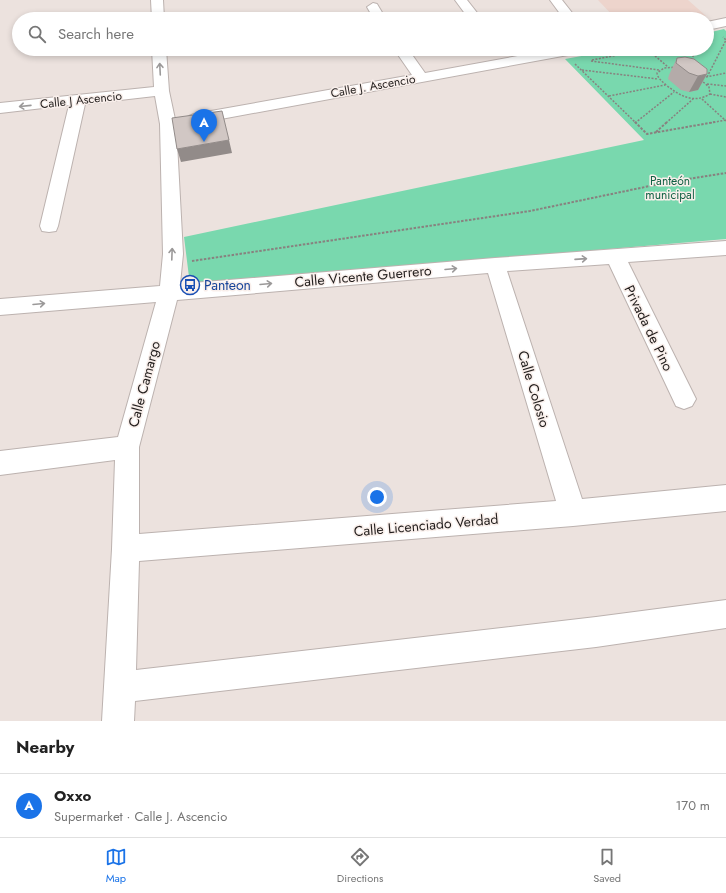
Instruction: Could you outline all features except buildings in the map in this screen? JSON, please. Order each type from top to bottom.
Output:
[{"type":"street","points":[[157,0],[158,12]]},
{"type":"street","points":[[461,0],[470,12]]},
{"type":"street","points":[[556,0],[565,12]]},
{"type":"street","points":[[373,7],[376,12]]},
{"type":"street","points":[[714,25],[726,22]]},
{"type":"street","name":"Calle Camargo","points":[[118,721],[126,549],[127,447],[169,293],[173,254],[168,124],[162,91],[160,56]]},
{"type":"street","points":[[406,56],[421,77]]},
{"type":"street","points":[[506,56],[510,61]]},
{"type":"street","name":"Calle J. Ascencio","points":[[168,124],[510,61],[568,56]]},
{"type":"street","name":"Calle J Ascencio","points":[[0,108],[162,91]]},
{"type":"street","points":[[49,226],[78,100]]},
{"type":"street","name":"Calle Vicente Guerrero","points":[[0,307],[496,265],[726,248]]},
{"type":"street","name":"Privada de Pino","points":[[615,256],[684,399]]},
{"type":"street","name":"Calle Colosio","points":[[496,265],[573,513]]},
{"type":"street","points":[[0,463],[127,447]]},
{"type":"street","name":"Calle Licenciado Verdad","points":[[126,549],[573,513],[726,498]]},
{"type":"street","points":[[119,686],[596,632],[726,614]]},
{"type":"path","points":[[707,77],[726,40]]},
{"type":"path","points":[[579,56],[575,63],[647,134],[726,121]]},
{"type":"path","points":[[612,56],[587,61],[660,70],[668,67],[687,70],[706,83],[711,91],[710,94]]},
{"type":"path","points":[[655,56],[668,67]]},
{"type":"path","points":[[690,63],[694,56]]},
{"type":"path","points":[[582,70],[659,79]]},
{"type":"path","points":[[660,70],[657,73],[659,79],[674,92],[693,99],[701,98],[710,94],[726,96]]},
{"type":"path","points":[[700,78],[726,73]]},
{"type":"path","points":[[706,83],[726,86]]},
{"type":"path","points":[[608,96],[666,85]]},
{"type":"path","points":[[635,123],[674,92]]},
{"type":"path","points":[[701,98],[726,121]]},
{"type":"path","points":[[656,132],[693,99]]},
{"type":"path","points":[[187,262],[530,211],[668,182],[726,173]]},
{"type":"shaded area","points":[[598,0],[688,0],[702,12],[609,12]]},
{"type":"green space","name":"Panteón municipal","points":[[724,29],[726,31],[726,239],[190,285],[184,237],[644,140],[565,59],[582,56],[714,56],[714,31]]},
{"type":"place","name":"Oxxo","points":[[204,142]]},
{"type":"place","name":"Panteon","points":[[190,285]]}]
